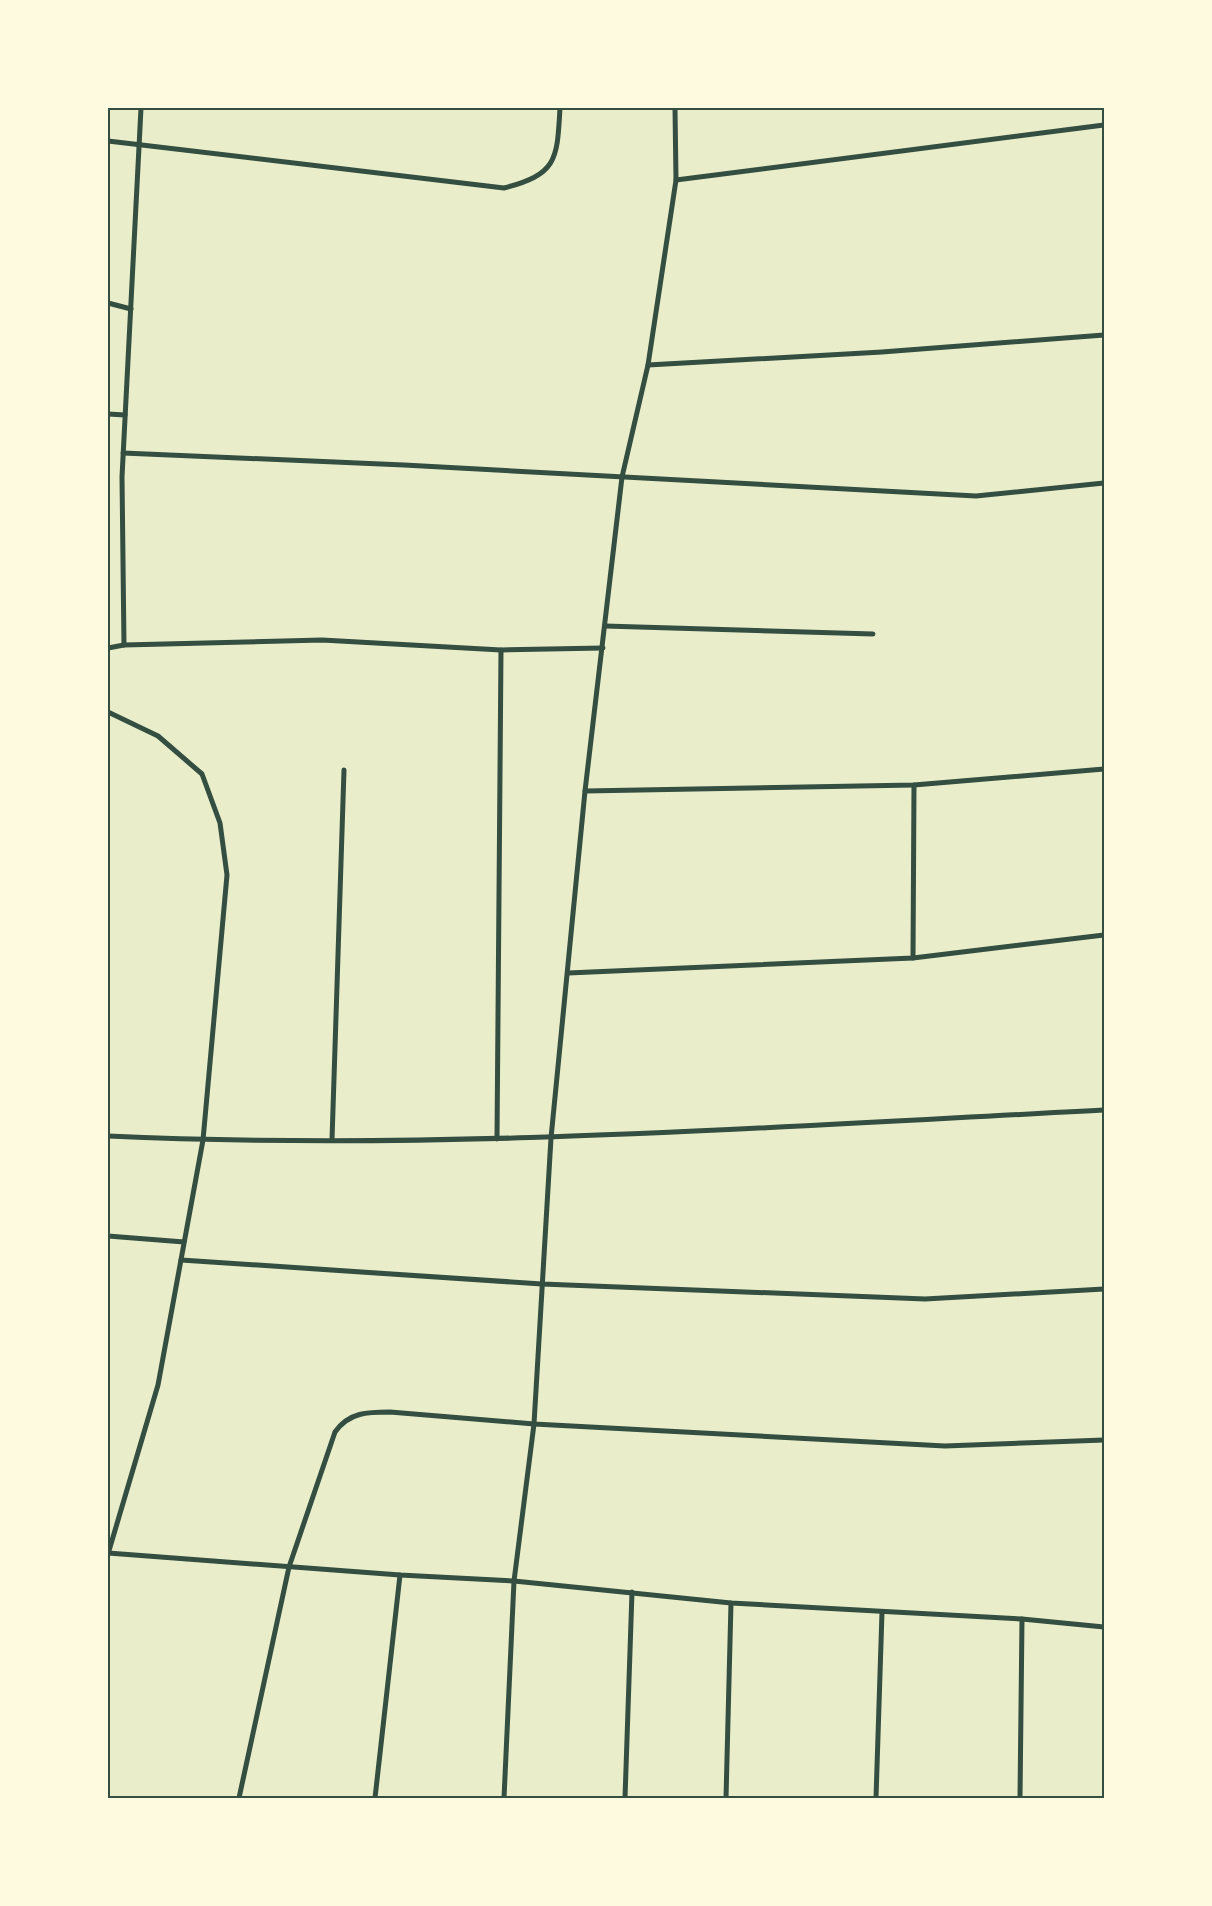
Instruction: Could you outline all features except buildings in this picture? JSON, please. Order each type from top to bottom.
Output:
[{"type":"street","points":[[124,645],[123,453],[141,108]]},
{"type":"street","points":[[108,141],[504,188],[528,182],[547,170],[556,149],[560,108]]},
{"type":"street","points":[[504,1798],[514,1581],[534,1424],[551,1138],[585,791],[622,477],[648,365],[676,180],[674,108]]},
{"type":"street","points":[[676,180],[1104,125]]},
{"type":"street","points":[[108,303],[131,309]]},
{"type":"street","points":[[648,365],[882,352],[1104,335]]},
{"type":"street","points":[[108,414],[125,415]]},
{"type":"street","points":[[123,453],[976,496],[1104,483]]},
{"type":"street","points":[[605,626],[873,634]]},
{"type":"street","points":[[108,648],[124,645],[322,640],[501,650],[603,648]]},
{"type":"street","points":[[497,1139],[501,650]]},
{"type":"street","points":[[108,712],[158,736],[202,774],[220,822],[226,875],[203,1140],[158,1385],[108,1554],[400,1575],[514,1581],[731,1603],[1022,1619],[1104,1627]]},
{"type":"street","points":[[585,791],[914,785],[1104,768]]},
{"type":"street","points":[[332,1140],[344,770]]},
{"type":"street","points":[[913,958],[914,785]]},
{"type":"street","points":[[568,973],[913,958],[1104,935]]},
{"type":"street","points":[[108,1136],[203,1140],[551,1138],[1104,1110]]},
{"type":"street","points":[[108,1236],[184,1242]]},
{"type":"street","points":[[181,1260],[542,1284],[925,1299],[1104,1289]]},
{"type":"street","points":[[239,1798],[289,1567],[336,1432],[342,1422],[352,1416],[367,1412],[390,1412],[534,1424],[945,1446],[1104,1440]]},
{"type":"street","points":[[375,1798],[400,1575]]},
{"type":"street","points":[[625,1798],[632,1592]]},
{"type":"street","points":[[726,1798],[731,1603]]},
{"type":"street","points":[[876,1798],[882,1612]]},
{"type":"street","points":[[1020,1798],[1022,1619]]}]
